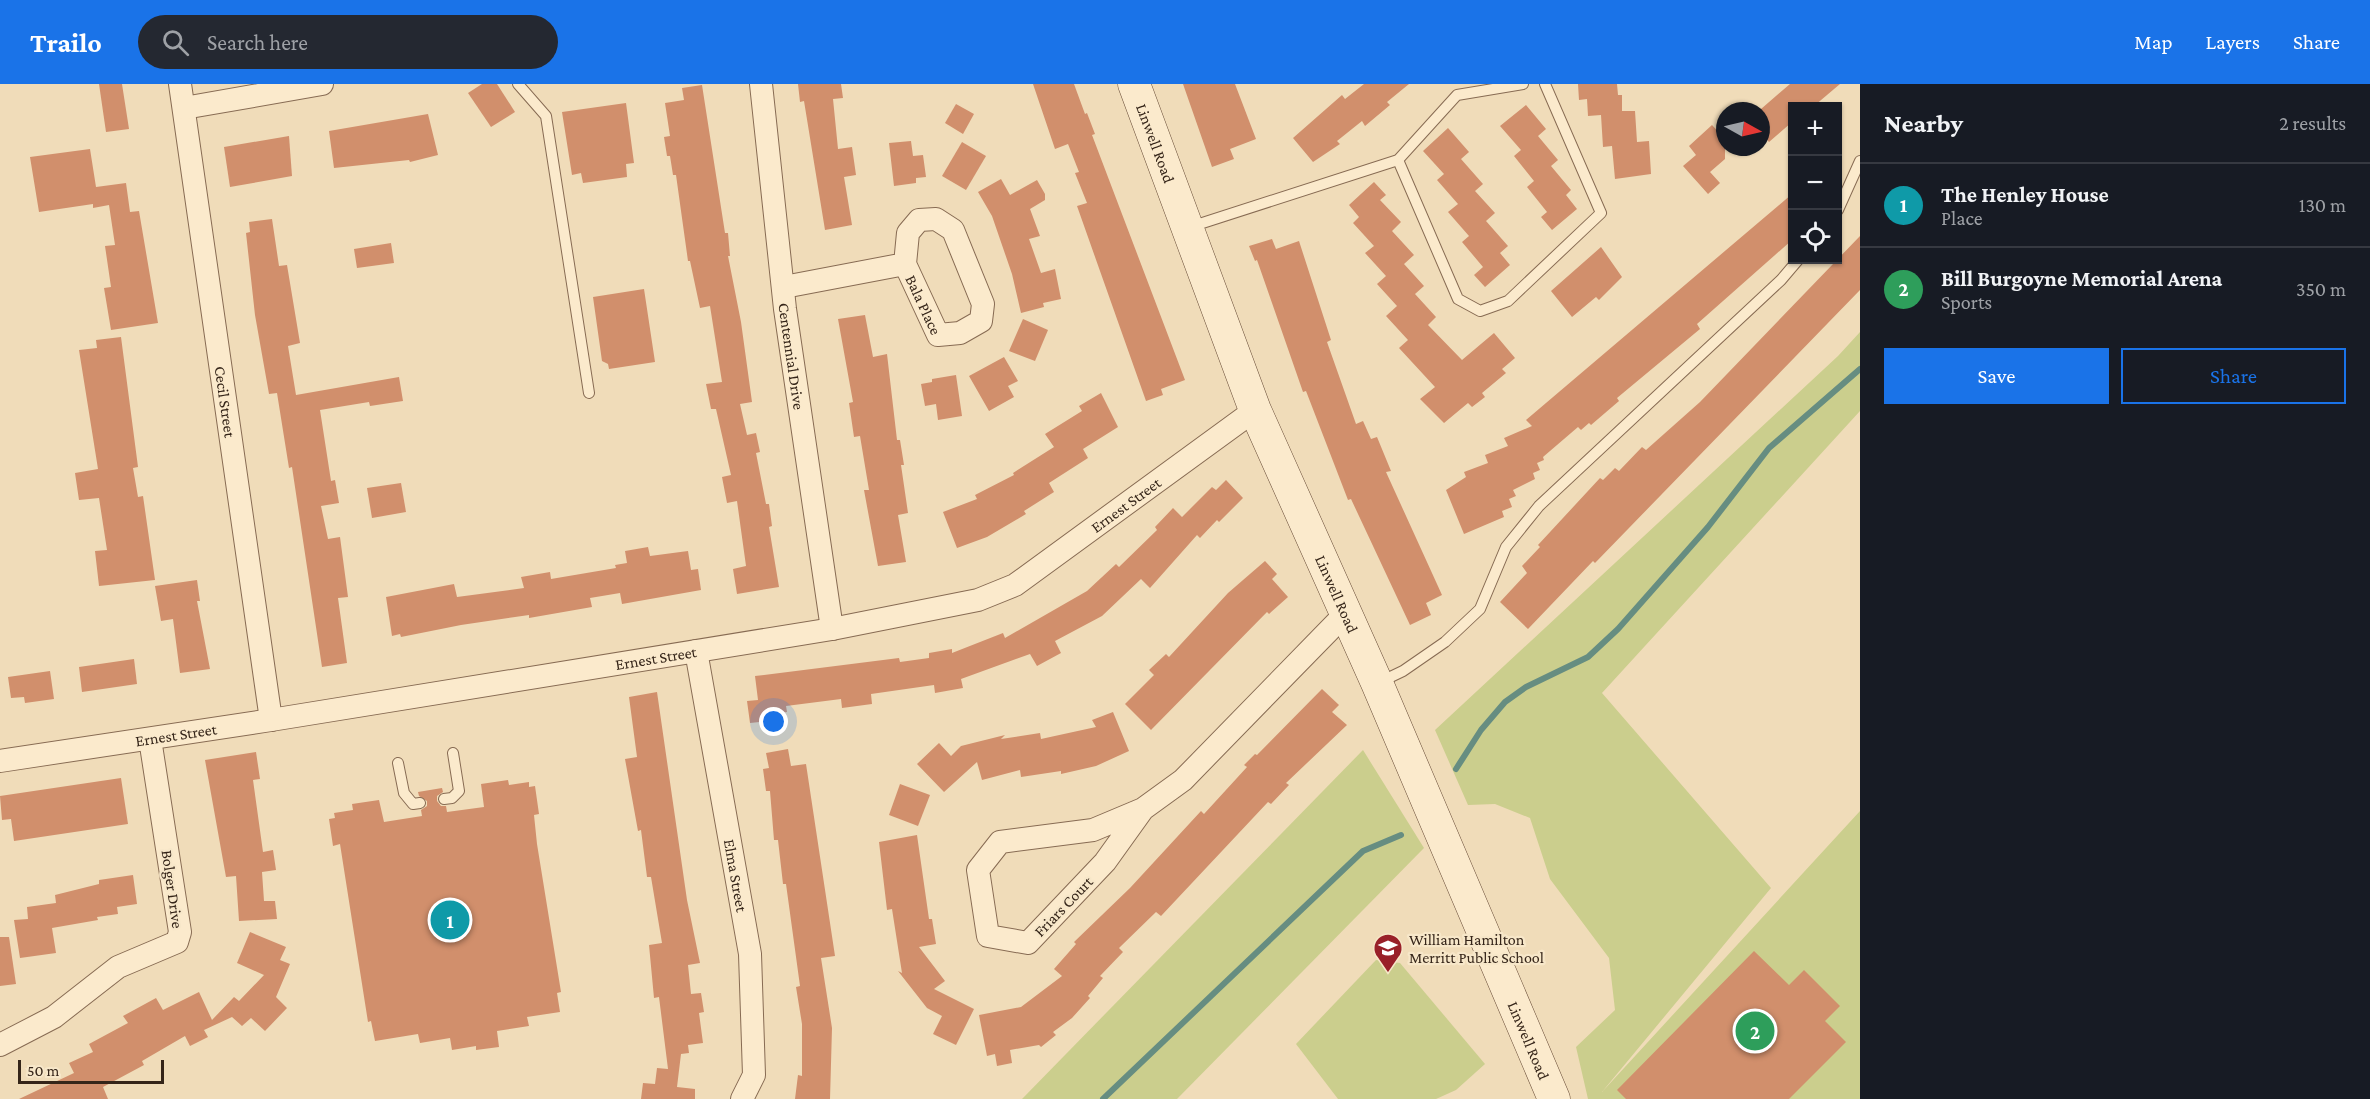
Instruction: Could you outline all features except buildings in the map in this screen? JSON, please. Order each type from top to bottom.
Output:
[{"type":"main road","name":"Linwell Road","points":[[1134,84],[1255,410],[1377,683],[1554,1099]]},
{"type":"street","name":"Cecil Street","points":[[180,84],[271,720]]},
{"type":"street","points":[[184,108],[322,84]]},
{"type":"street","name":"Centennial Drive","points":[[761,84],[785,309],[832,629]]},
{"type":"street","name":"Bala Place","points":[[936,219],[953,230],[983,304],[981,321],[960,333],[938,335],[905,264],[908,233],[920,220],[936,219]]},
{"type":"street","name":"Bala Place","points":[[784,286],[905,264]]},
{"type":"street","name":"Ernest Street","points":[[0,761],[271,720],[832,629],[978,600],[1015,585],[1255,410]]},
{"type":"street","name":"Friars Court","points":[[1143,809],[1106,862],[1028,943],[988,936],[978,870],[1000,842],[1093,830],[1143,809],[1183,780],[1346,612]]},
{"type":"street","name":"Elma Street","points":[[696,651],[750,954],[754,1075],[742,1099]]},
{"type":"street","name":"Bolger Drive","points":[[0,1045],[54,1017],[118,967],[177,942],[180,932],[150,739]]},
{"type":"lane","points":[[518,84],[546,116],[589,393]]},
{"type":"lane","points":[[1186,228],[1398,160],[1457,95],[1523,84]]},
{"type":"lane","points":[[1398,160],[1458,299],[1480,311],[1508,301],[1601,213],[1545,84]]},
{"type":"lane","points":[[1842,201],[1860,161]]},
{"type":"lane","points":[[1377,683],[1403,670],[1445,642],[1480,609],[1506,547],[1539,506],[1781,280],[1795,264]]},
{"type":"lane","points":[[444,799],[452,798],[459,791],[453,753]]},
{"type":"lane","points":[[398,763],[404,793],[413,804],[420,803]]},
{"type":"green space","points":[[1860,332],[1860,411],[1602,693],[1771,888],[1602,1092],[1860,811],[1860,1099],[1588,1099],[1576,1047],[1615,1010],[1609,958],[1550,879],[1530,818],[1495,804],[1468,805],[1435,730],[1838,356]]},
{"type":"green space","points":[[1363,750],[1424,848],[1177,1099],[1022,1099]]},
{"type":"green space","points":[[1376,960],[1400,963],[1485,1064],[1456,1090],[1436,1099],[1338,1099],[1296,1044]]},
{"type":"waterway","points":[[1456,769],[1481,730],[1505,702],[1526,687],[1588,657],[1618,629],[1708,527],[1769,448],[1860,369]]},
{"type":"waterway","points":[[1103,1099],[1363,851],[1401,835]]},
{"type":"place","name":"The Henley House","points":[[450,920]]},
{"type":"place","name":"William Hamilton Merritt Public School","points":[[1388,974]]},
{"type":"place","name":"Bill Burgoyne Memorial Arena","points":[[1755,1031]]}]
